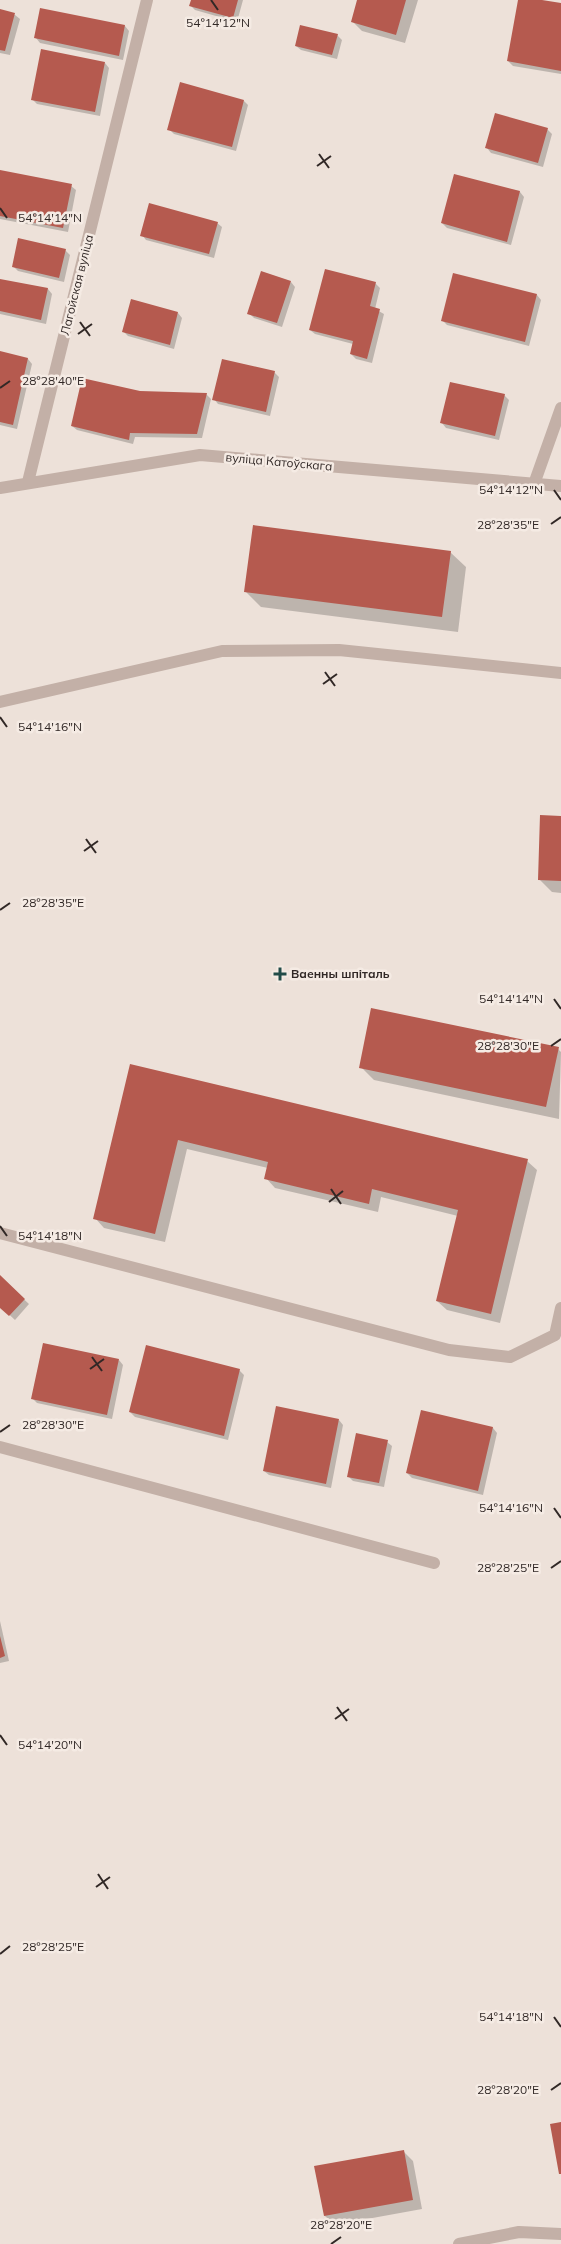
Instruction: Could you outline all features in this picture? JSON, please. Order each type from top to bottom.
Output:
[{"type":"street","name":"Лагойская вуліца","points":[[28,482],[147,0]]},
{"type":"street","points":[[534,484],[561,408]]},
{"type":"street","name":"вуліца Катоўскага","points":[[0,488],[200,455],[561,486]]},
{"type":"street","points":[[0,702],[222,651],[339,650],[561,673]]},
{"type":"street","points":[[0,1233],[449,1350],[510,1357],[555,1335],[561,1308]]},
{"type":"street","points":[[0,1447],[434,1564]]},
{"type":"street","points":[[459,2244],[519,2232],[561,2234]]},
{"type":"building","points":[[191,0],[238,0],[233,18],[189,6]]},
{"type":"building","points":[[357,0],[406,0],[396,35],[351,22]]},
{"type":"building","points":[[518,0],[542,0],[561,3],[561,71],[507,61]]},
{"type":"building","points":[[40,8],[125,25],[119,56],[34,38]]},
{"type":"building","points":[[0,9],[15,13],[5,51],[0,50]]},
{"type":"building","points":[[300,25],[338,34],[332,55],[295,46]]},
{"type":"building","points":[[41,49],[105,62],[95,112],[31,100]]},
{"type":"building","points":[[180,82],[244,100],[232,147],[167,130]]},
{"type":"building","points":[[495,113],[548,128],[538,163],[485,148]]},
{"type":"building","points":[[0,170],[72,184],[63,228],[0,216]]},
{"type":"building","points":[[454,174],[520,191],[507,242],[441,223]]},
{"type":"building","points":[[149,203],[218,222],[209,254],[140,236]]},
{"type":"building","points":[[18,238],[66,249],[59,278],[12,267]]},
{"type":"building","points":[[325,269],[376,282],[370,306],[380,309],[367,359],[350,354],[353,341],[309,330]]},
{"type":"building","points":[[261,271],[291,281],[277,323],[247,314]]},
{"type":"building","points":[[453,273],[537,294],[525,342],[441,321]]},
{"type":"building","points":[[0,279],[48,288],[41,320],[0,311]]},
{"type":"building","points":[[131,299],[178,312],[170,345],[122,332]]},
{"type":"building","points":[[0,351],[28,358],[13,425],[0,422]]},
{"type":"building","points":[[222,359],[275,371],[266,412],[212,400]]},
{"type":"building","points":[[82,378],[140,391],[207,393],[197,434],[130,433],[129,440],[71,426]]},
{"type":"building","points":[[450,382],[505,394],[495,436],[440,423]]},
{"type":"building","points":[[253,525],[451,551],[442,617],[244,592]]},
{"type":"building","points":[[540,815],[561,816],[561,881],[538,880]]},
{"type":"building","points":[[371,1008],[559,1047],[546,1107],[359,1068]]},
{"type":"building","points":[[130,1064],[528,1159],[491,1314],[436,1301],[458,1210],[372,1189],[369,1204],[264,1179],[268,1162],[178,1140],[155,1234],[93,1219]]},
{"type":"building","points":[[0,1275],[25,1299],[9,1316],[0,1308]]},
{"type":"building","points":[[43,1343],[119,1359],[107,1415],[31,1399]]},
{"type":"building","points":[[146,1345],[240,1369],[224,1436],[129,1412]]},
{"type":"building","points":[[276,1406],[339,1419],[326,1484],[263,1471]]},
{"type":"building","points":[[421,1410],[493,1427],[478,1491],[406,1473]]},
{"type":"building","points":[[356,1433],[388,1440],[379,1483],[347,1477]]},
{"type":"building","points":[[0,1636],[5,1656],[0,1658]]},
{"type":"building","points":[[561,2122],[561,2174],[559,2174],[550,2124]]},
{"type":"building","points":[[404,2150],[413,2200],[324,2216],[314,2166]]},
{"type":"place","name":"Ваенны шпіталь","points":[[280,974]]}]
